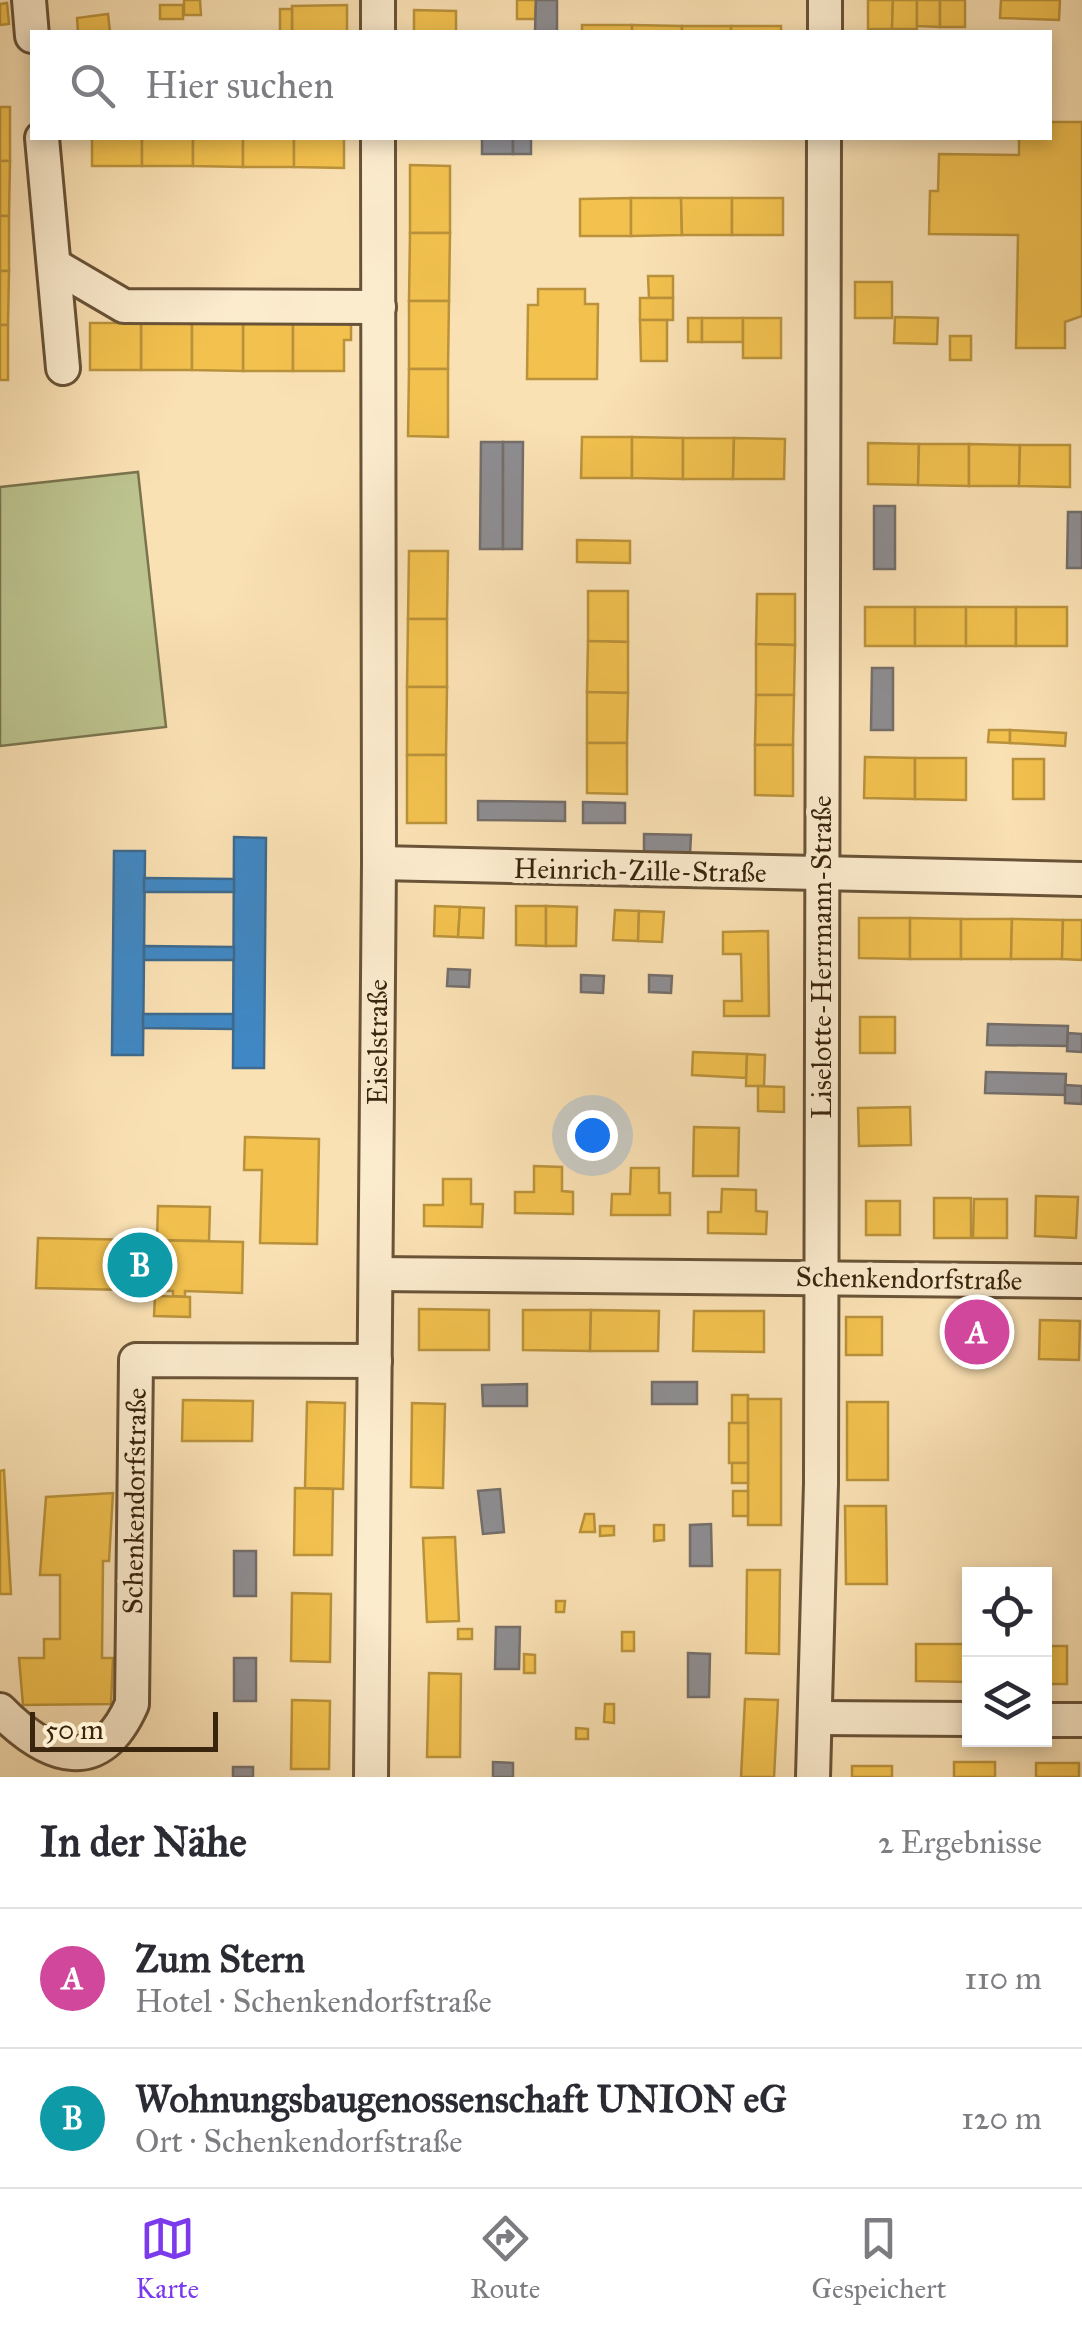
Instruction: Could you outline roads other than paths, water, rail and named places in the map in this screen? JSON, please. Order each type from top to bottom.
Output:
[{"type":"street","points":[[29,0],[32,30]]},
{"type":"street","points":[[378,0],[378,30]]},
{"type":"street","points":[[825,0],[825,30]]},
{"type":"street","points":[[42,140],[63,368]]},
{"type":"street","name":"Eiselstraße","points":[[370,1777],[379,863],[378,140]]},
{"type":"street","name":"Liselotte-Herrmann-Straße","points":[[812,1777],[821,1276],[824,140]]},
{"type":"street","points":[[54,265],[124,306],[379,307]]},
{"type":"street","name":"Heinrich-Zille-Straße","points":[[379,863],[1082,879]]},
{"type":"street","name":"Schenkendorfstraße","points":[[376,1274],[1082,1281]]},
{"type":"street","name":"Schenkendorfstraße","points":[[0,1710],[23,1734],[58,1758],[90,1756],[109,1746],[122,1730],[132,1704],[136,1360],[375,1361]]},
{"type":"street","points":[[816,1718],[962,1719]]},
{"type":"street","points":[[1052,1720],[1082,1720]]},
{"type":"place","name":"Wohnungsbaugenossenschaft UNION eG","points":[[140,1265]]},
{"type":"place","name":"Zum Stern","points":[[977,1332]]}]
